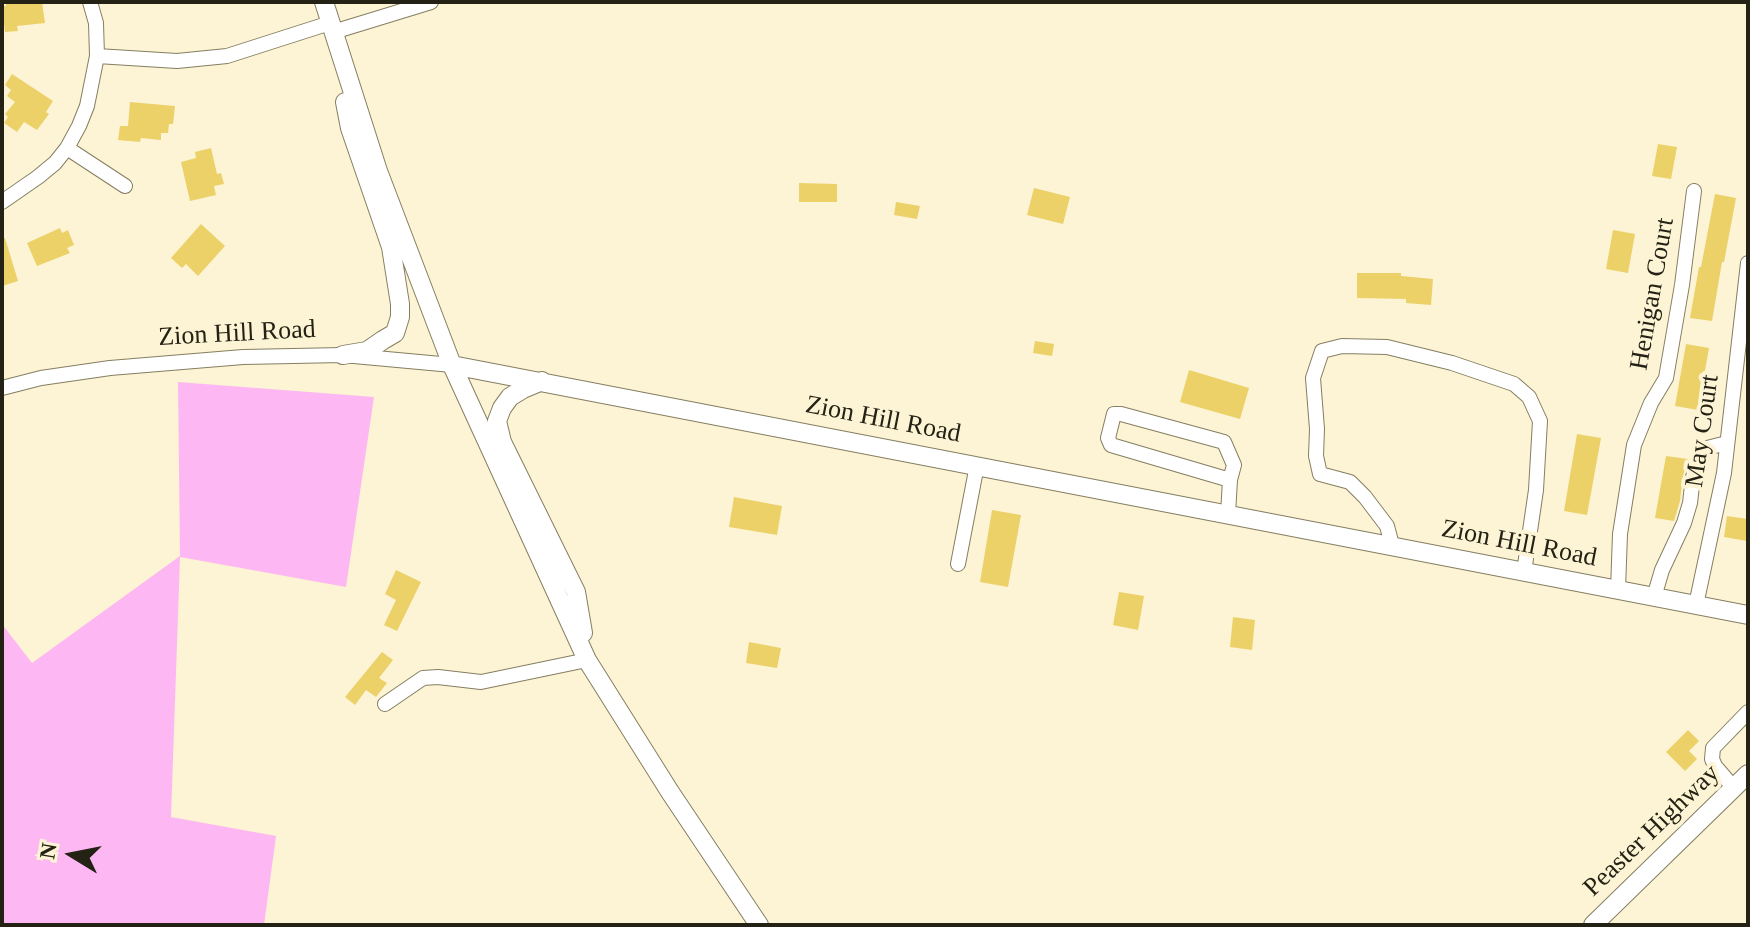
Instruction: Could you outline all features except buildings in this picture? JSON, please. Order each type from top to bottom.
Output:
[{"type":"main road","points":[[324,2],[378,171],[452,365],[587,660],[759,925]]},
{"type":"main road","points":[[331,28],[350,128],[391,247],[400,304],[395,333],[367,351],[343,355]]},
{"type":"main road","name":"Zion Hill Road","points":[[452,365],[1748,615]]},
{"type":"main road","points":[[543,381],[510,397],[497,421],[502,442],[576,592],[587,660]]},
{"type":"main road","name":"Peaster Highway","points":[[1593,925],[1748,774]]},
{"type":"street","points":[[2,202],[55,163],[79,126],[87,106],[97,56],[96,23],[90,2]]},
{"type":"street","points":[[97,56],[177,61],[227,56],[431,2]]},
{"type":"street","points":[[67,148],[125,186]]},
{"type":"street","name":"Henigan Court","points":[[1618,590],[1620,534],[1634,445],[1651,403],[1666,378],[1694,191]]},
{"type":"street","name":"May Court","points":[[1696,605],[1724,473],[1748,263]]},
{"type":"street","points":[[1392,545],[1387,526],[1350,482],[1320,474],[1316,456],[1313,378],[1322,351],[1342,346],[1387,347],[1452,363],[1514,384],[1529,397],[1540,421],[1536,490],[1524,572]]},
{"type":"street","name":"Zion Hill Road","points":[[2,388],[41,378],[110,368],[243,357],[343,355],[452,365]]},
{"type":"street","points":[[1228,514],[1234,465],[1224,442],[1114,414],[1108,438],[1111,445],[1230,480]]},
{"type":"street","points":[[1654,597],[1662,570],[1687,513],[1699,459],[1707,448],[1727,443]]},
{"type":"street","points":[[958,564],[977,465]]},
{"type":"street","points":[[385,704],[423,678],[481,682],[587,660]]},
{"type":"street","points":[[1734,788],[1715,766],[1713,748],[1748,712]]},
{"type":"shaded area","points":[[178,382],[374,397],[346,587],[180,557],[171,817],[276,836],[264,925],[2,925],[2,624],[32,663],[180,556]]}]
